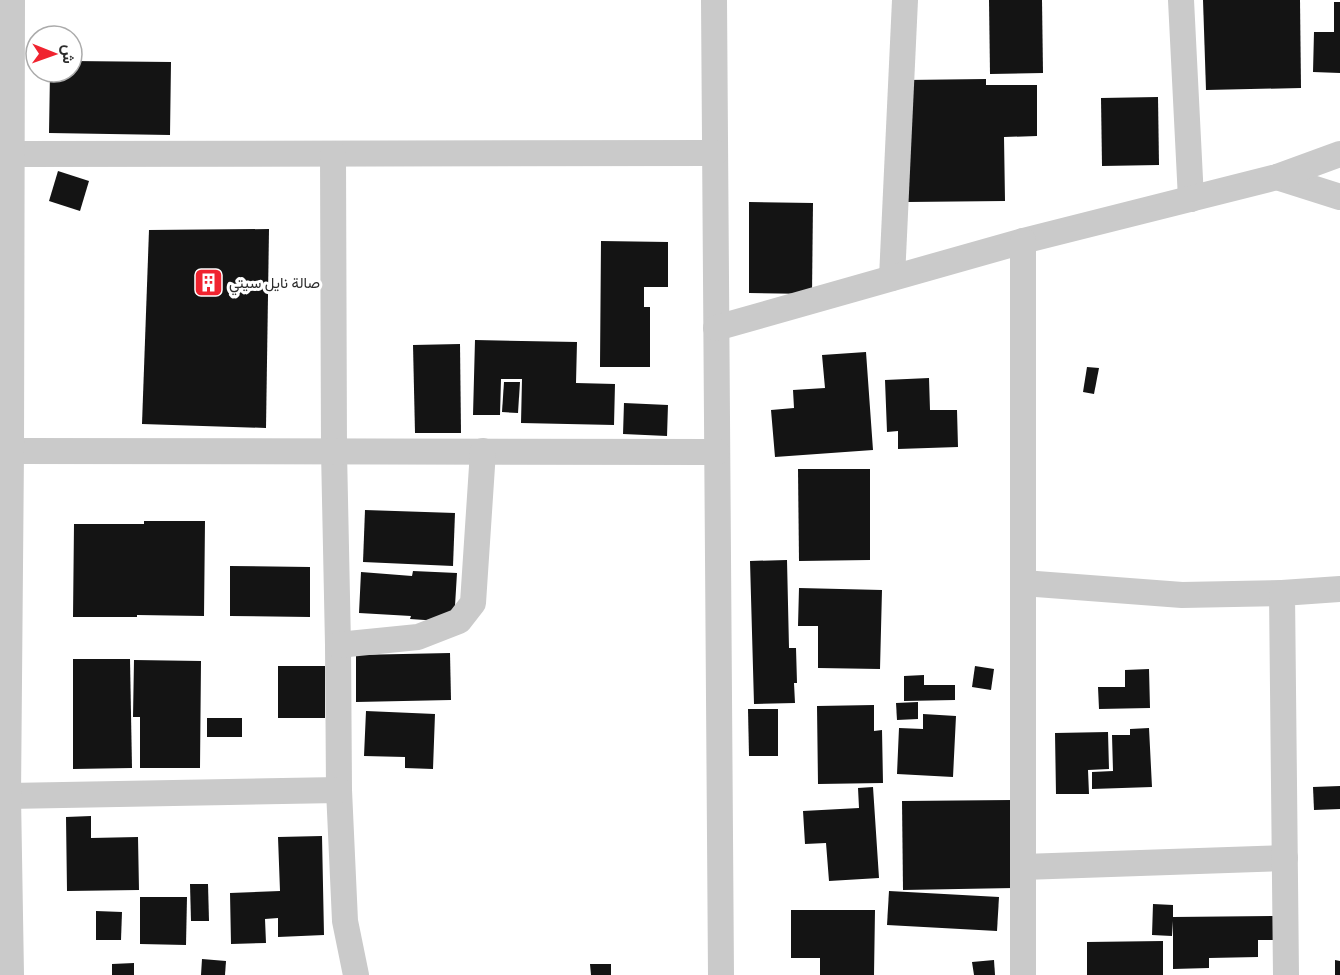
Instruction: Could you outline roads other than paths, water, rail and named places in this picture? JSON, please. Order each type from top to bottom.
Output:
[{"type":"street","points":[[10,975],[8,796],[11,451],[6,419],[12,154],[12,0]]},
{"type":"street","points":[[714,0],[721,975]]},
{"type":"street","points":[[892,278],[906,0]]},
{"type":"street","points":[[1181,0],[1191,199]]},
{"type":"street","points":[[12,154],[715,153]]},
{"type":"street","points":[[333,154],[334,451],[339,790],[345,921],[356,975]]},
{"type":"street","points":[[716,328],[1023,241],[1277,177],[1340,154]]},
{"type":"street","points":[[1277,177],[1340,197]]},
{"type":"street","points":[[1023,241],[1023,975]]},
{"type":"street","points":[[11,451],[717,452]]},
{"type":"street","points":[[338,645],[418,637],[459,621],[473,603],[483,451]]},
{"type":"street","points":[[1023,583],[1182,595],[1340,589]]},
{"type":"street","points":[[1282,593],[1286,975]]},
{"type":"street","points":[[8,796],[339,790]]},
{"type":"street","points":[[1023,867],[1285,858]]},
{"type":"place","name":"صالة نايل سيتي","points":[[208,283]]}]
